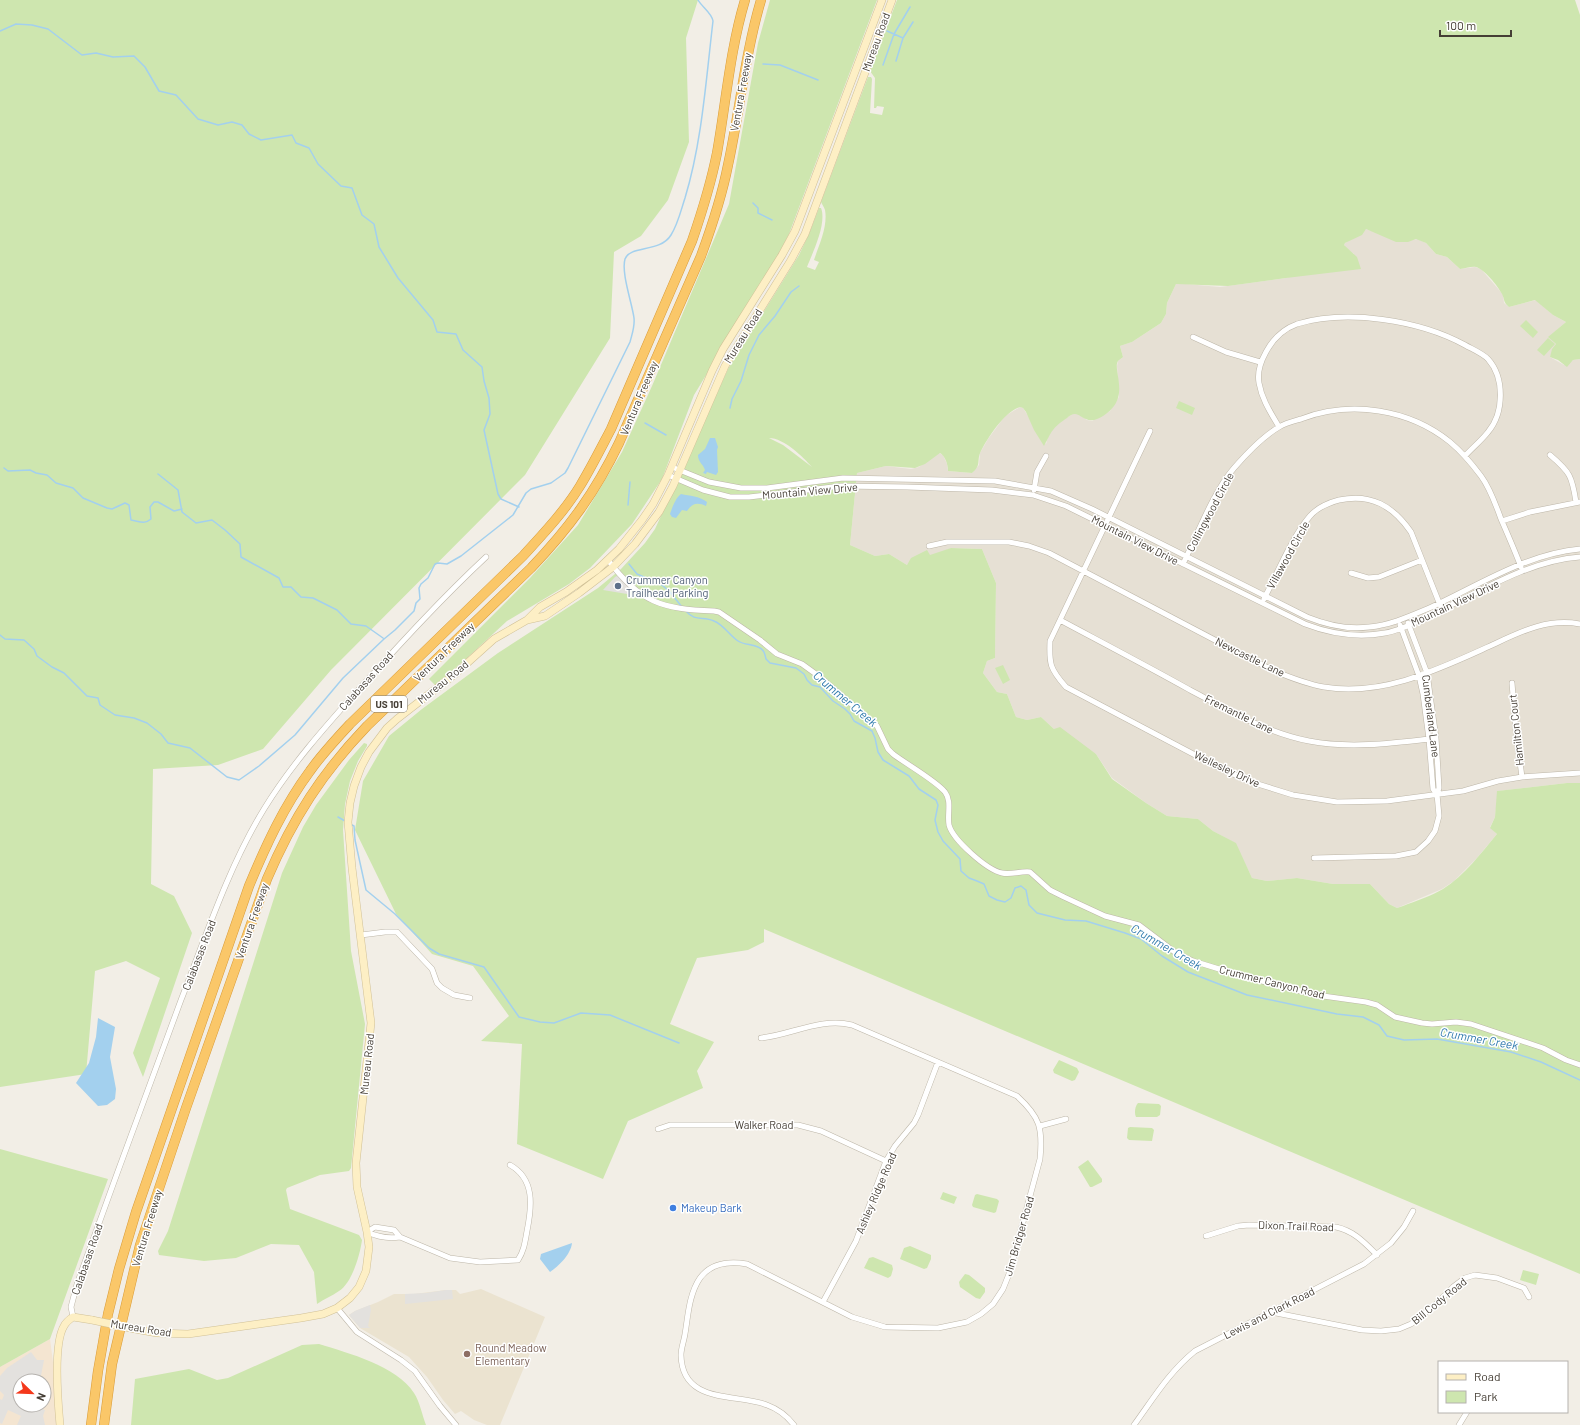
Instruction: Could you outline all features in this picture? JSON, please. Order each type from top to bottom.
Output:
[{"type":"highway","name":"Ventura Freeway","points":[[91,1425],[98,1371],[108,1314],[123,1255],[172,1107],[249,886],[262,853],[294,794],[329,747],[350,724],[523,556],[544,534],[579,488],[596,458],[630,385],[692,241],[700,218],[717,154],[734,43],[746,0]]},
{"type":"highway","name":"Ventura Freeway","points":[[104,1425],[112,1364],[140,1245],[186,1108],[267,878],[280,848],[296,817],[313,790],[346,747],[551,547],[592,494],[608,466],[700,256],[714,220],[729,164],[749,48],[761,0]]},
{"type":"main road","name":"Mureau Road","points":[[73,1317],[135,1329],[175,1334],[205,1332],[323,1314],[337,1308],[350,1298],[363,1280],[368,1261],[367,1232],[360,1204],[356,1163],[371,1023],[351,860],[348,822],[354,786],[361,767],[378,740],[397,719],[455,674],[494,639],[527,620],[540,607],[582,581],[608,560],[619,549],[653,504],[672,467],[720,354],[795,232],[882,0]]},
{"type":"main road","name":"Mureau Road","points":[[527,620],[545,616],[579,593],[613,567],[635,544],[667,499],[681,470],[725,366],[791,260],[805,234],[892,0]]},
{"type":"main road","points":[[60,1425],[58,1356],[63,1327],[73,1317]]},
{"type":"street","points":[[1279,427],[1263,400],[1259,382],[1260,362],[1271,342],[1282,332],[1296,325],[1315,320],[1346,318],[1382,319],[1413,325],[1450,337],[1475,350],[1488,359],[1498,377],[1501,397],[1497,416],[1489,432],[1464,456]]},
{"type":"street","points":[[1193,337],[1226,352],[1260,362]]},
{"type":"street","name":"Collingwood Circle","points":[[1183,564],[1217,494],[1233,469],[1256,445],[1279,427],[1313,414],[1343,408],[1394,413],[1433,431],[1450,442],[1482,477],[1494,499],[1522,571]]},
{"type":"street","name":"Wellesley Drive","points":[[1150,431],[1050,641],[1049,660],[1055,675],[1066,686],[1214,765],[1248,781],[1293,795],[1337,802],[1387,801],[1463,791],[1498,781],[1522,777],[1580,773]]},
{"type":"street","points":[[1502,521],[1530,512],[1578,502],[1573,482],[1566,469],[1550,455]]},
{"type":"street","points":[[1033,495],[1037,472],[1046,456]]},
{"type":"street","name":"Mountain View Drive","points":[[672,467],[709,482],[741,488],[767,488],[843,478],[995,481],[1051,491],[1092,509],[1265,597],[1307,617],[1334,626],[1368,628],[1399,621],[1520,564],[1555,554],[1580,550]]},
{"type":"street","name":"Mountain View Drive","points":[[668,475],[710,492],[730,497],[841,486],[992,490],[1033,495],[1066,506],[1305,624],[1321,630],[1342,634],[1366,635],[1387,633],[1402,628],[1522,571],[1550,562],[1580,557]]},
{"type":"street","name":"Villawood Circle","points":[[1262,603],[1299,531],[1311,515],[1331,502],[1360,498],[1372,500],[1396,513],[1411,532],[1441,610]]},
{"type":"street","name":"Newcastle Lane","points":[[929,546],[947,542],[1009,542],[1049,553],[1272,670],[1303,682],[1324,687],[1353,690],[1371,688],[1420,676],[1453,663],[1528,628],[1550,624],[1580,624]]},
{"type":"street","name":"Calabasas Road","points":[[73,1317],[72,1307],[77,1284],[129,1140],[224,891],[243,848],[262,812],[286,776],[329,722],[436,604],[486,557]]},
{"type":"street","name":"Crummer Canyon Road","points":[[608,560],[627,584],[637,592],[671,607],[719,612],[778,654],[802,664],[820,677],[877,726],[892,754],[944,791],[948,797],[949,822],[954,834],[980,862],[996,872],[1008,874],[1030,872],[1050,890],[1105,916],[1139,925],[1176,953],[1193,961],[1242,976],[1316,995],[1366,1002],[1377,1006],[1395,1017],[1432,1024],[1456,1022],[1471,1024],[1542,1048],[1580,1065]]},
{"type":"street","points":[[1351,573],[1368,578],[1379,578],[1422,560]]},
{"type":"street","name":"Cumberland Lane","points":[[1314,858],[1396,856],[1416,852],[1428,841],[1435,831],[1439,816],[1437,794],[1439,788],[1436,738],[1427,673],[1405,618]]},
{"type":"street","name":"Fremantle Lane","points":[[1060,620],[1243,718],[1278,733],[1309,741],[1343,745],[1436,738]]},
{"type":"street","name":"Cumberland Lane","points":[[1399,621],[1420,676],[1429,739],[1433,789],[1437,794]]},
{"type":"street","name":"Hamilton Court","points":[[1512,683],[1516,732],[1522,777]]},
{"type":"street","points":[[361,935],[397,932],[432,969],[437,982],[442,988],[454,995],[470,998]]},
{"type":"street","name":"Jim Bridger Road","points":[[761,1038],[776,1037],[823,1023],[843,1022],[887,1039],[1017,1096],[1030,1108],[1040,1126],[1042,1143],[1040,1159],[1009,1274],[1003,1289],[993,1304],[981,1314],[967,1322],[938,1328],[886,1327],[852,1317],[747,1264],[735,1262],[722,1263],[709,1269],[700,1278],[694,1291],[689,1309],[681,1354],[683,1366],[688,1378],[695,1386],[717,1396],[768,1405],[783,1413],[794,1425]]},
{"type":"street","name":"Ashley Ridge Road","points":[[823,1302],[856,1241],[886,1161],[895,1146],[914,1123],[938,1062]]},
{"type":"street","points":[[1040,1126],[1066,1119]]},
{"type":"street","name":"Walker Road","points":[[658,1129],[670,1125],[798,1125],[821,1131],[886,1161]]},
{"type":"street","points":[[367,1232],[375,1227],[394,1230],[400,1237],[450,1258],[480,1262],[518,1260],[523,1252],[531,1213],[531,1195],[526,1182],[518,1169],[510,1165]]},
{"type":"street","name":"Lewis and Clark Road","points":[[1134,1425],[1169,1376],[1195,1351],[1364,1264],[1391,1243],[1404,1227],[1413,1211]]},
{"type":"street","name":"Dixon Trail Road","points":[[1206,1236],[1249,1224],[1336,1227],[1346,1229],[1359,1237],[1377,1255]]},
{"type":"street","points":[[367,1232],[375,1236],[390,1238],[400,1237]]},
{"type":"street","name":"Bill Cody Road","points":[[1271,1312],[1362,1330],[1380,1331],[1399,1329],[1411,1324],[1433,1307],[1453,1287],[1465,1278],[1475,1275],[1497,1278],[1524,1288],[1529,1297]]},
{"type":"street","points":[[337,1308],[357,1332],[401,1360],[415,1371],[440,1406],[456,1425]]},
{"type":"street","points":[[1458,1425],[1466,1413]]},
{"type":"shaded area","points":[[1366,229],[1402,241],[1418,239],[1426,243],[1436,254],[1447,257],[1460,269],[1475,267],[1481,269],[1503,295],[1504,303],[1509,307],[1536,300],[1553,315],[1566,322],[1549,337],[1556,344],[1550,357],[1564,365],[1573,360],[1580,359],[1580,783],[1567,783],[1498,791],[1495,817],[1490,827],[1497,834],[1476,859],[1454,881],[1442,889],[1397,908],[1389,904],[1370,884],[1333,884],[1297,878],[1267,881],[1252,878],[1235,843],[1213,831],[1198,819],[1167,816],[1146,803],[1112,778],[1096,754],[1054,729],[1041,717],[1027,720],[1016,717],[1007,694],[997,692],[983,673],[987,661],[995,658],[996,583],[982,549],[952,548],[907,565],[889,554],[875,556],[850,545],[857,473],[886,466],[911,469],[919,467],[939,453],[943,455],[948,471],[972,473],[979,465],[980,453],[988,439],[1005,416],[1020,407],[1023,408],[1046,444],[1049,433],[1056,425],[1072,414],[1078,414],[1087,420],[1092,421],[1110,411],[1119,397],[1117,366],[1118,361],[1123,357],[1120,346],[1132,342],[1161,323],[1166,314],[1167,303],[1176,284],[1220,287],[1286,278],[1354,254],[1345,247],[1344,244]]},
{"type":"shaded area","name":"Crummer Canyon Trailhead Parking","points":[[619,575],[632,587],[627,594],[603,590],[615,577]]},
{"type":"shaded area","name":"Round Meadow Elementary","points":[[481,1289],[545,1317],[500,1425],[487,1425],[474,1420],[461,1411],[455,1414],[427,1377],[409,1357],[360,1328],[349,1315],[394,1294],[414,1294],[456,1290],[460,1294]]},
{"type":"shaded area","points":[[452,1290],[453,1299],[405,1304],[405,1294]]},
{"type":"shaded area","points":[[370,1305],[371,1310],[368,1326],[370,1328],[360,1328],[349,1315]]},
{"type":"shaded area","points":[[50,1339],[61,1425],[0,1425],[0,1367]]},
{"type":"shaded area","points":[[31,1352],[37,1360],[44,1360],[42,1373],[12,1373],[12,1412],[8,1410],[2,1424],[0,1423],[0,1399],[2,1400],[4,1395],[0,1391],[0,1376],[7,1368]]},
{"type":"shaded area","points":[[14,1413],[44,1413],[43,1416],[45,1425],[17,1425],[21,1416]]},
{"type":"green space","points":[[0,0],[698,0],[686,38],[689,142],[668,200],[641,236],[614,252],[610,338],[525,475],[331,670],[263,749],[218,765],[153,769],[151,884],[174,896],[192,933],[143,1077],[133,1053],[160,978],[126,961],[95,971],[86,1074],[0,1087]]},
{"type":"green space","points":[[770,0],[877,0],[789,234],[774,263],[694,395],[662,479],[632,524],[590,568],[569,584],[507,621],[435,685],[429,679],[530,578],[578,525],[622,452],[652,386],[729,204],[758,43]]},
{"type":"green space","points":[[897,0],[1575,0],[1580,15],[1580,359],[1573,360],[1567,367],[1558,360],[1550,357],[1552,349],[1556,344],[1548,337],[1566,322],[1553,315],[1535,300],[1509,307],[1494,282],[1479,268],[1474,267],[1460,269],[1447,257],[1436,254],[1426,243],[1416,239],[1408,242],[1396,242],[1366,229],[1362,235],[1345,243],[1344,245],[1357,257],[1361,269],[1228,286],[1176,284],[1167,303],[1166,314],[1161,323],[1132,342],[1120,346],[1123,357],[1117,364],[1119,393],[1114,406],[1105,415],[1093,420],[1076,414],[1071,415],[1055,427],[1044,446],[1034,430],[1026,412],[1020,407],[1014,409],[992,432],[981,451],[977,468],[972,473],[948,471],[946,460],[940,453],[925,464],[915,468],[886,466],[857,473],[850,545],[875,556],[889,554],[907,565],[911,558],[927,550],[930,555],[951,548],[982,549],[996,583],[995,658],[987,661],[983,673],[997,692],[1007,694],[1016,717],[1027,720],[1041,717],[1054,729],[1060,727],[1096,754],[1112,779],[1146,803],[1167,816],[1198,819],[1213,831],[1236,843],[1252,878],[1267,881],[1297,878],[1333,884],[1370,884],[1389,904],[1397,908],[1443,889],[1466,870],[1479,856],[1497,834],[1490,828],[1495,817],[1497,791],[1567,783],[1580,783],[1580,1274],[764,929],[764,942],[748,950],[697,958],[670,1024],[714,1042],[697,1071],[703,1088],[628,1121],[603,1179],[517,1144],[522,1044],[481,1041],[509,1016],[473,966],[432,954],[396,914],[355,830],[363,781],[389,736],[422,709],[498,653],[598,588],[621,569],[645,543],[655,529],[728,369],[799,255],[819,208],[821,208],[821,229],[807,267],[815,270],[819,262],[814,260],[826,216],[821,202],[868,77],[871,77],[872,79],[870,113],[882,115],[884,107],[877,106],[874,108],[875,78],[870,71]],"holes":[[[769,438],[775,439],[793,449],[812,467],[783,445]]]},
{"type":"green space","points":[[1526,320],[1538,332],[1533,338],[1520,326]]},
{"type":"green space","points":[[1548,338],[1555,344],[1544,356],[1537,350]]},
{"type":"green space","points":[[1179,401],[1195,408],[1192,415],[1176,408]]},
{"type":"green space","points":[[1003,665],[1010,680],[1003,684],[995,668]]},
{"type":"green space","points":[[364,743],[367,744],[367,746],[358,761],[350,781],[345,804],[343,830],[351,951],[365,1024],[351,1168],[349,1171],[320,1175],[287,1188],[286,1190],[290,1209],[359,1235],[362,1240],[355,1268],[348,1282],[339,1291],[317,1304],[314,1272],[299,1245],[271,1244],[236,1258],[204,1261],[159,1255],[158,1251],[168,1231],[282,873],[303,827],[316,805],[349,760]]},
{"type":"green space","points":[[1059,1060],[1077,1068],[1079,1072],[1075,1080],[1072,1081],[1054,1073],[1053,1070]]},
{"type":"green space","points":[[1138,1103],[1159,1104],[1161,1106],[1160,1115],[1157,1117],[1136,1117],[1135,1110]]},
{"type":"green space","points":[[1128,1128],[1152,1128],[1154,1130],[1152,1141],[1129,1140],[1127,1138]]},
{"type":"green space","points":[[0,1149],[108,1179],[50,1339],[0,1367]]},
{"type":"green space","points":[[1088,1160],[1102,1179],[1102,1182],[1092,1187],[1090,1187],[1078,1167]]},
{"type":"green space","points":[[943,1192],[957,1197],[954,1204],[940,1199]]},
{"type":"green space","points":[[977,1194],[997,1199],[999,1201],[996,1212],[994,1213],[973,1207],[972,1205],[975,1195]]},
{"type":"green space","points":[[910,1246],[931,1255],[927,1268],[924,1269],[900,1259],[904,1248]]},
{"type":"green space","points":[[873,1257],[892,1265],[893,1269],[891,1276],[888,1278],[864,1268],[869,1258]]},
{"type":"green space","points":[[1523,1270],[1539,1274],[1536,1285],[1520,1280]]},
{"type":"green space","points":[[965,1274],[969,1275],[985,1288],[985,1292],[980,1299],[976,1298],[960,1287],[959,1282]]},
{"type":"green space","points":[[319,1344],[357,1356],[396,1375],[414,1393],[426,1425],[131,1425],[135,1379],[189,1369],[217,1380],[228,1378],[302,1345]]},
{"type":"water","points":[[710,438],[715,438],[718,447],[718,472],[716,475],[707,472],[706,474],[703,473],[705,470],[698,457],[698,455],[705,449]]},
{"type":"water","points":[[681,494],[701,498],[707,502],[706,506],[695,504],[687,511],[682,510],[676,518],[672,517],[670,514],[676,500]]},
{"type":"water","points":[[98,1018],[115,1027],[110,1057],[116,1089],[115,1099],[107,1105],[98,1106],[76,1083],[89,1063],[96,1037]]},
{"type":"water","points":[[572,1243],[564,1259],[550,1272],[540,1259],[541,1254]]},
{"type":"waterway","points":[[0,635],[5,639],[24,640],[34,649],[37,656],[52,667],[64,673],[87,696],[98,698],[100,705],[115,715],[134,718],[147,723],[161,734],[168,743],[190,748],[227,777],[239,780],[259,766],[295,735],[343,678],[414,611],[416,603],[420,599],[419,588],[428,578],[435,564],[447,564],[461,556],[513,515],[526,493],[531,489],[551,483],[565,473],[568,468],[630,342],[634,318],[624,272],[625,259],[633,252],[653,247],[666,241],[671,235],[676,226],[691,177],[696,155],[706,88],[713,21],[711,15],[698,0]]},
{"type":"waterway","points":[[883,65],[894,34],[910,7]]},
{"type":"waterway","points":[[896,61],[903,38],[913,22]]},
{"type":"waterway","points":[[0,31],[16,24],[32,25],[48,29],[82,55],[96,53],[113,57],[134,56],[145,67],[159,91],[176,95],[198,119],[218,125],[232,122],[242,125],[249,134],[261,140],[292,135],[296,143],[309,148],[318,164],[341,186],[352,188],[362,215],[374,224],[379,247],[398,278],[433,320],[437,332],[456,334],[463,350],[482,367],[489,398],[490,414],[484,430],[498,494],[501,499],[519,507]]},
{"type":"waterway","points":[[887,31],[903,38]]},
{"type":"waterway","points":[[763,64],[780,65],[818,80]]},
{"type":"waterway","points":[[753,203],[758,208],[758,213],[772,220]]},
{"type":"waterway","points":[[730,408],[732,399],[741,381],[749,355],[759,335],[775,316],[791,292],[799,286]]},
{"type":"waterway","points":[[645,423],[666,435]]},
{"type":"waterway","points":[[4,468],[8,471],[30,470],[47,475],[56,483],[73,488],[83,498],[107,508],[112,509],[125,503],[129,505],[131,520],[144,522],[151,519],[150,507],[154,502],[158,502],[174,511],[182,509]]},
{"type":"waterway","points":[[158,474],[178,490],[182,512],[196,523],[212,520],[240,544],[241,557],[279,578],[283,587],[291,587],[301,597],[313,598],[337,610],[351,624],[366,626],[383,638]]},
{"type":"waterway","name":"Crummer Creek","points":[[628,505],[630,482]]},
{"type":"waterway","name":"Crummer Creek","points":[[629,564],[637,574],[662,585],[670,592],[682,607]]},
{"type":"waterway","name":"Crummer Creek","points":[[686,611],[696,618],[718,623],[740,642],[762,649],[766,659],[770,663],[796,668],[804,674],[812,685],[820,687],[833,701],[845,709],[854,721],[872,731],[878,752],[883,760],[909,776],[919,789],[936,800],[938,805],[935,820],[938,832],[943,841],[960,859],[961,871],[969,878],[984,884],[989,896],[1005,902],[1011,898],[1015,888],[1021,886],[1026,890],[1029,905],[1037,913],[1065,920],[1086,921],[1141,939],[1162,956],[1188,972],[1247,995],[1337,1014],[1363,1017],[1379,1025],[1387,1036],[1404,1040],[1437,1039],[1511,1052],[1541,1062],[1580,1080]]},
{"type":"waterway","points":[[338,817],[345,821]]},
{"type":"waterway","points":[[350,824],[354,826],[355,840],[366,890],[395,914],[429,948],[439,954],[484,967],[519,1017],[540,1022],[554,1023],[581,1013],[610,1015],[679,1043]]},
{"type":"place","name":"Crummer Canyon Trailhead Parking","points":[[618,586]]},
{"type":"place","name":"Makeup Bark","points":[[673,1208]]},
{"type":"place","name":"Round Meadow Elementary","points":[[467,1354]]}]
